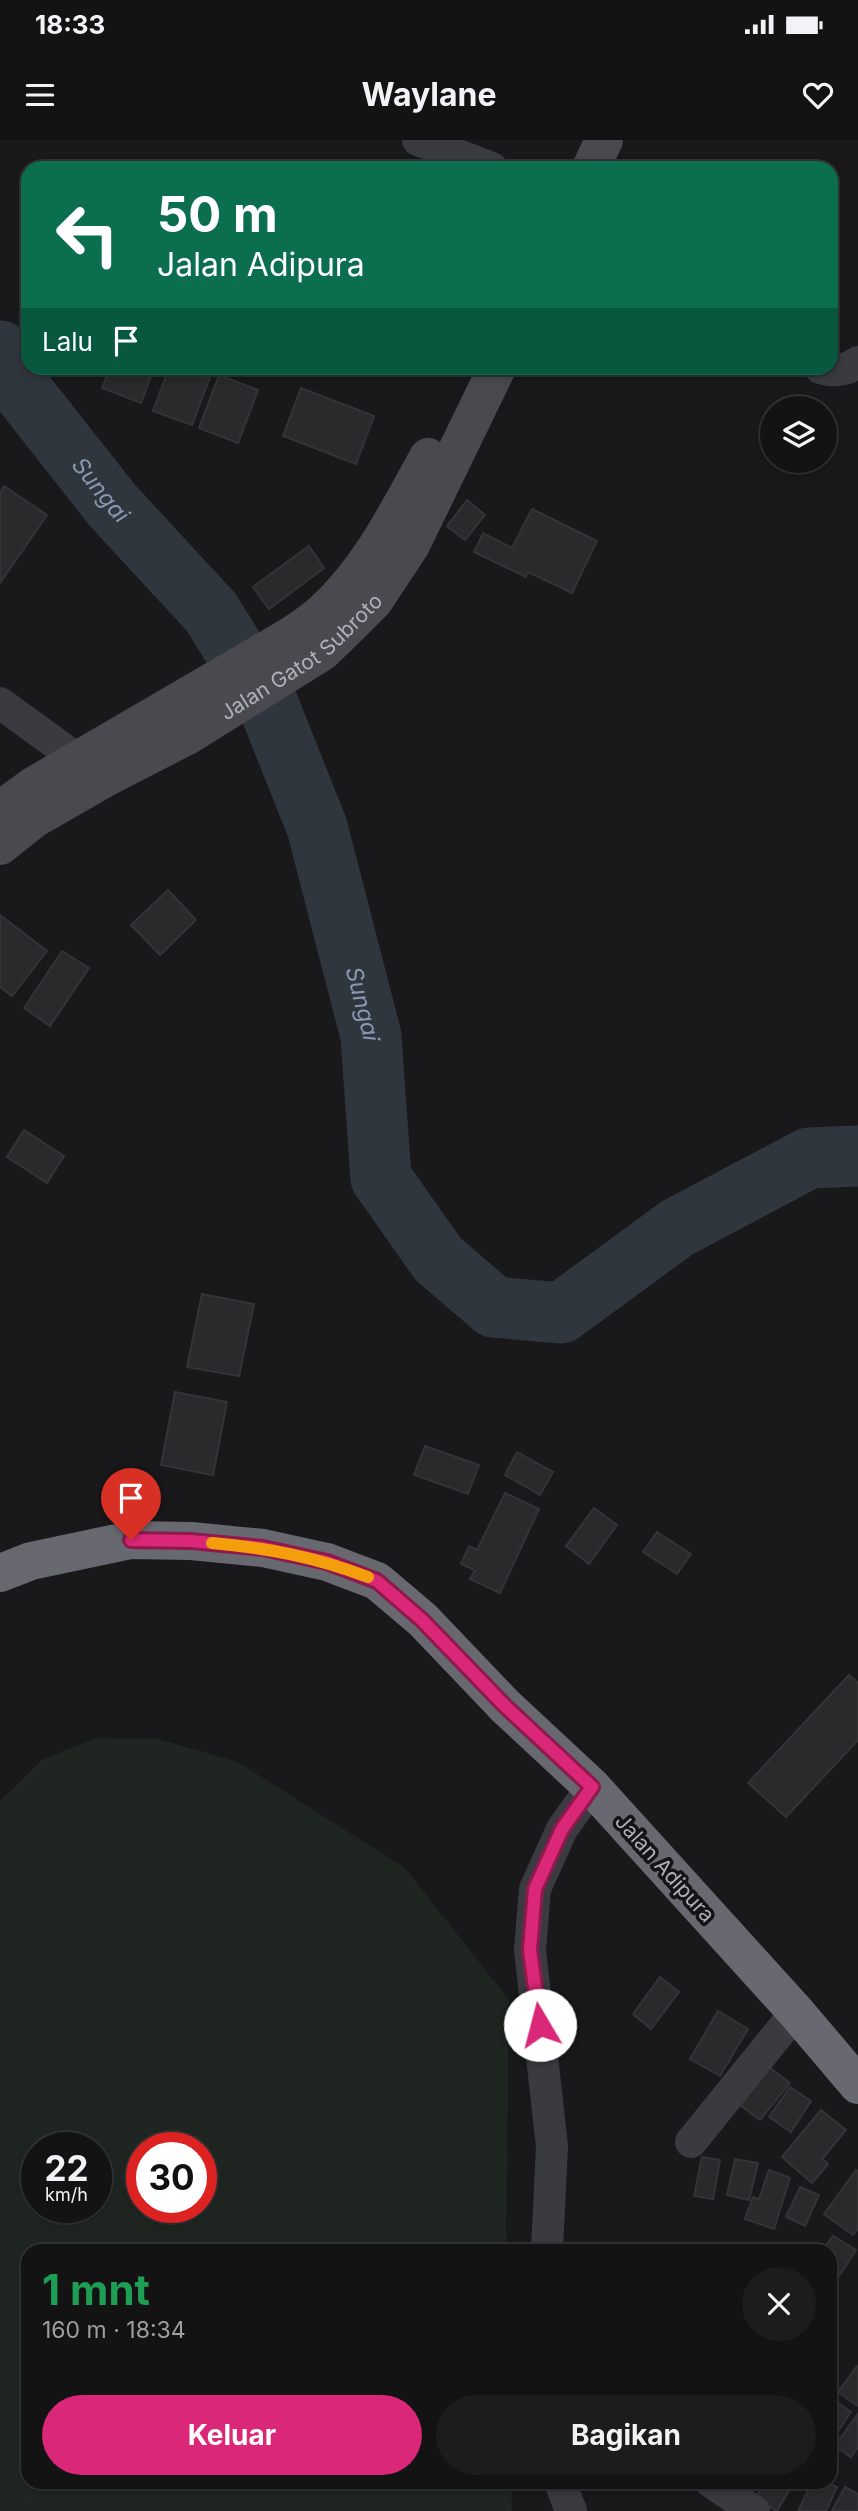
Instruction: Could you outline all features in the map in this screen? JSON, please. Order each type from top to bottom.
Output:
[{"type":"highway","name":"Jalan Adipura","points":[[0,1573],[31,1561],[131,1540],[191,1541],[263,1548],[327,1562],[377,1581],[414,1612],[505,1706],[592,1787],[796,2012],[858,2085]]},
{"type":"street","points":[[418,140],[474,161]]},
{"type":"street","points":[[569,161],[579,140]]},
{"type":"street","points":[[594,161],[604,140]]},
{"type":"street","points":[[838,370],[858,362]]},
{"type":"street","name":"Jalan Gatot Subroto","points":[[307,643],[321,615],[379,544],[438,438],[469,375]]},
{"type":"street","name":"Jalan Gatot Subroto","points":[[0,846],[34,819],[109,776],[180,720],[374,601],[411,545],[494,375]]},
{"type":"street","points":[[0,704],[77,759]]},
{"type":"street","name":"Jalan Gatot Subroto","points":[[0,810],[77,759],[180,720]]},
{"type":"street","points":[[547,2244],[552,2146],[530,1950],[535,1889],[562,1829],[592,1787]]},
{"type":"street","points":[[691,2142],[796,2012]]},
{"type":"street","points":[[563,2489],[571,2511]]},
{"type":"street","points":[[721,2489],[754,2511]]},
{"type":"shaded area","points":[[97,1738],[158,1739],[238,1762],[405,1868],[509,2000],[506,2244],[21,2244],[21,2489],[511,2489],[512,2511],[0,2511],[0,1801],[43,1759]]},
{"type":"building","points":[[107,375],[151,375],[141,403],[102,388]]},
{"type":"building","points":[[166,375],[211,375],[192,425],[153,411]]},
{"type":"building","points":[[219,375],[258,390],[238,443],[199,428]]},
{"type":"building","points":[[301,388],[374,416],[356,464],[283,436]]},
{"type":"building","points":[[4,486],[47,515],[0,583],[0,493]]},
{"type":"building","points":[[467,500],[485,515],[465,540],[447,526]]},
{"type":"building","points":[[532,509],[597,541],[572,593],[528,572],[526,577],[474,552],[483,533],[512,548]]},
{"type":"building","points":[[309,546],[324,568],[269,609],[253,587]]},
{"type":"building","points":[[168,890],[196,920],[160,955],[131,925]]},
{"type":"building","points":[[0,915],[47,951],[12,996],[0,987]]},
{"type":"building","points":[[62,951],[89,968],[50,1026],[24,1008]]},
{"type":"building","points":[[24,1130],[64,1156],[47,1183],[7,1157]]},
{"type":"building","points":[[202,1294],[254,1304],[239,1376],[187,1367]]},
{"type":"building","points":[[175,1392],[227,1402],[213,1475],[161,1465]]},
{"type":"building","points":[[425,1446],[479,1465],[468,1494],[414,1475]]},
{"type":"building","points":[[517,1452],[553,1472],[540,1495],[505,1475]]},
{"type":"building","points":[[505,1493],[539,1509],[500,1593],[470,1579],[475,1570],[461,1564],[469,1546],[477,1550]]},
{"type":"building","points":[[594,1508],[617,1525],[589,1564],[566,1546]]},
{"type":"building","points":[[657,1532],[691,1554],[677,1574],[643,1552]]},
{"type":"building","points":[[849,1675],[858,1683],[858,1740],[786,1817],[748,1783]]},
{"type":"building","points":[[660,1977],[679,1992],[651,2029],[633,2014]]},
{"type":"building","points":[[718,2011],[748,2029],[720,2076],[690,2059]]},
{"type":"building","points":[[766,2065],[790,2083],[760,2120],[736,2102]]},
{"type":"building","points":[[790,2087],[811,2101],[791,2132],[769,2117]]},
{"type":"building","points":[[821,2110],[846,2130],[822,2159],[828,2164],[812,2183],[782,2157]]},
{"type":"building","points":[[702,2157],[720,2160],[713,2199],[694,2196]]},
{"type":"building","points":[[735,2159],[758,2163],[749,2200],[727,2195]]},
{"type":"building","points":[[769,2170],[790,2178],[774,2229],[745,2219],[753,2197],[759,2199]]},
{"type":"building","points":[[856,2170],[858,2229],[853,2235],[824,2214]]},
{"type":"building","points":[[800,2187],[819,2195],[805,2226],[786,2217]]},
{"type":"building","points":[[833,2236],[856,2250],[837,2279],[837,2244],[827,2244]]},
{"type":"building","points":[[858,2367],[858,2406],[838,2392]]},
{"type":"building","points":[[837,2402],[851,2412],[837,2433]]},
{"type":"building","points":[[857,2415],[858,2447],[851,2457],[837,2447],[837,2443]]},
{"type":"building","points":[[845,2487],[858,2494],[858,2511],[832,2511]]},
{"type":"building","points":[[761,2489],[790,2489],[777,2511],[755,2499]]},
{"type":"building","points":[[809,2489],[836,2489],[826,2511],[798,2511]]},
{"type":"waterway","name":"Sungai","points":[[0,351],[24,393],[113,506],[211,612],[268,704],[317,827],[371,1036],[381,1178],[438,1259],[494,1307],[561,1313],[677,1228],[809,1158],[858,1156]]},
{"type":"slow traffic","points":[[212,1543],[263,1548],[327,1562],[368,1577]]},
{"type":"route","points":[[131,1540],[191,1541],[263,1548],[327,1562],[377,1581],[422,1620],[505,1706],[592,1787],[562,1829],[535,1889],[530,1950],[540,2025]]}]
